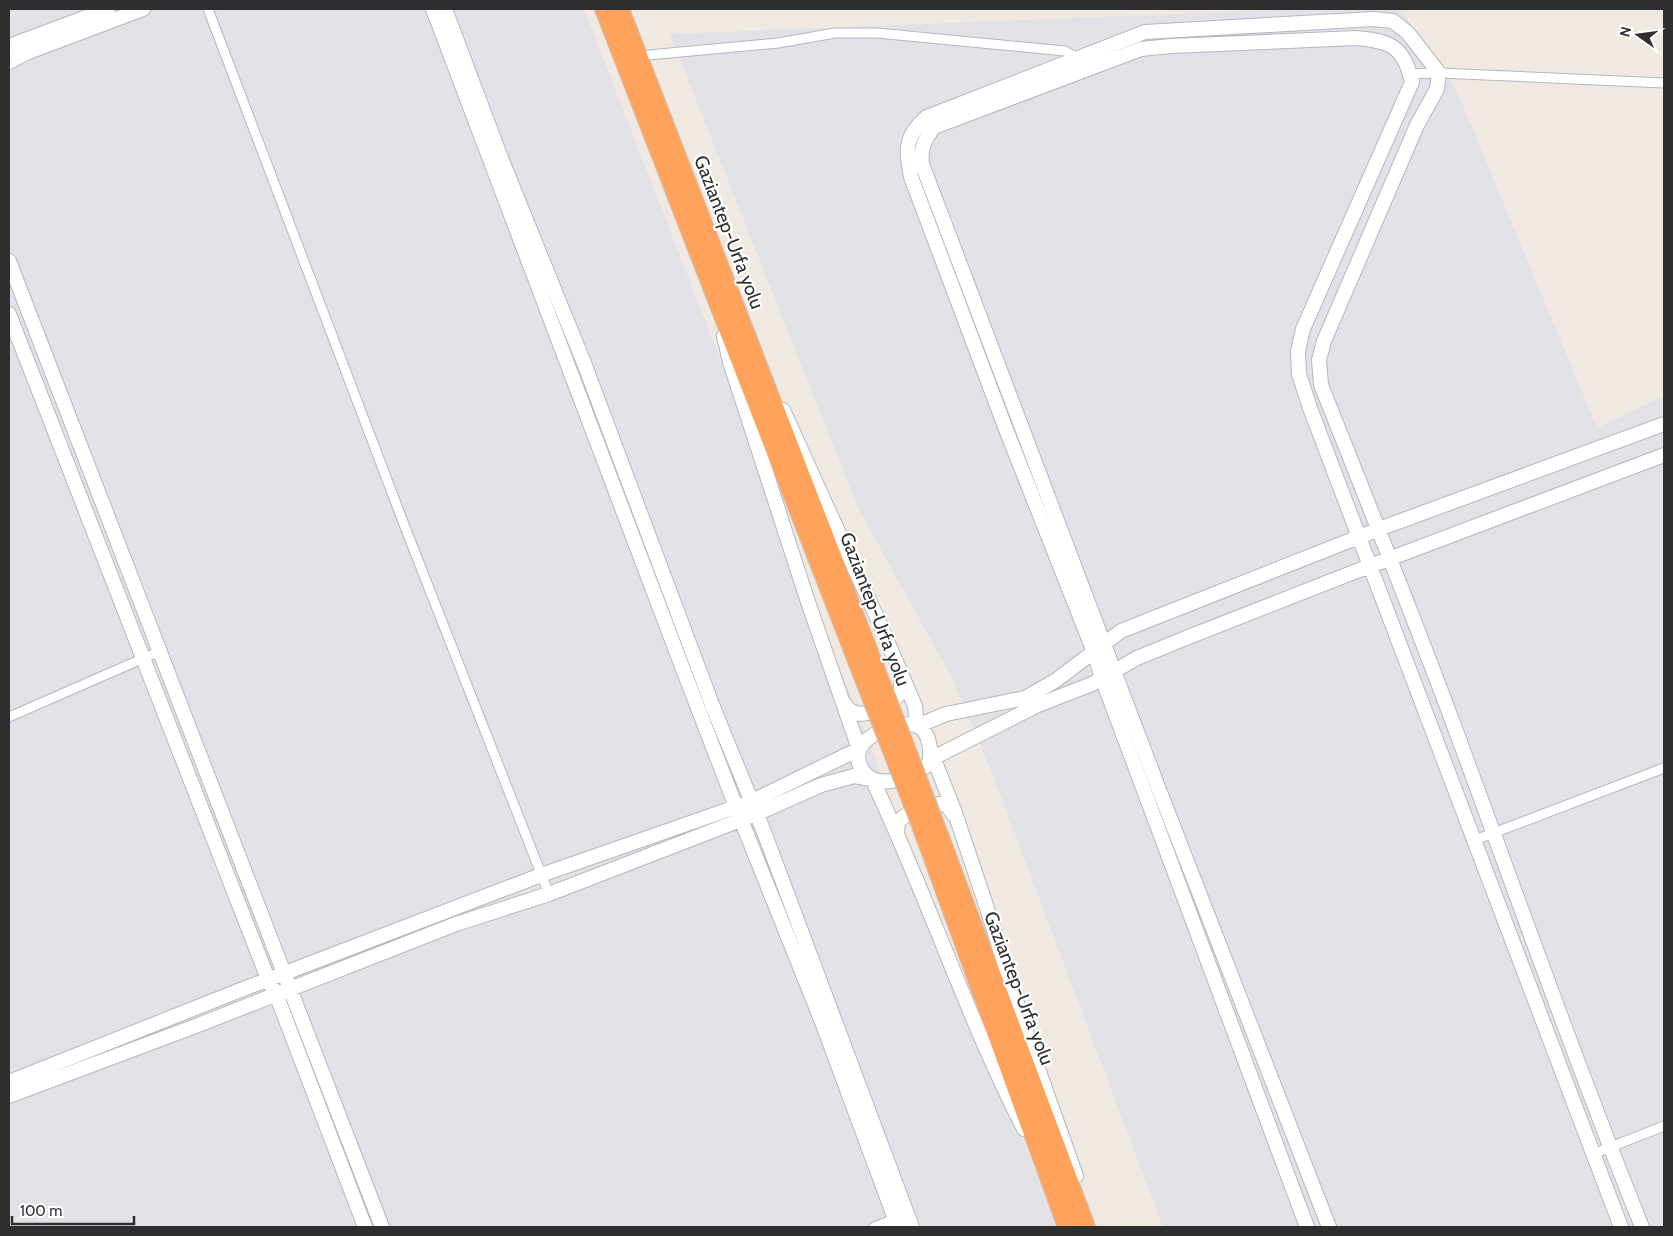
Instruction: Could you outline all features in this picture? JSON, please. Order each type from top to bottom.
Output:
[{"type":"highway","name":"Gaziantep-Urfa yolu","points":[[604,9],[713,290],[876,690]]},
{"type":"highway","name":"Gaziantep-Urfa yolu","points":[[620,9],[757,362],[876,690],[1086,1227]]},
{"type":"highway","name":"Gaziantep-Urfa yolu","points":[[925,818],[1067,1227]]},
{"type":"street","points":[[9,46],[108,9]]},
{"type":"street","points":[[9,62],[26,53],[143,9]]},
{"type":"street","points":[[208,9],[405,527],[549,894]]},
{"type":"street","points":[[433,9],[739,813],[903,1222]]},
{"type":"street","points":[[445,9],[501,158],[584,364],[706,689],[767,841],[903,1222]]},
{"type":"street","points":[[1099,648],[1007,432],[921,205],[911,177],[907,158],[910,136],[916,126],[927,117],[1145,32],[1374,18],[1393,21],[1408,33],[1439,73],[1436,89],[1406,152],[1324,341],[1319,360],[1321,385],[1379,529],[1456,730],[1493,834],[1642,1227]]},
{"type":"street","points":[[638,56],[778,43],[835,33],[877,33],[1064,51],[1077,58]]},
{"type":"street","points":[[1307,1227],[1099,648],[922,164],[921,153],[924,142],[934,127],[1141,49],[1356,38],[1379,40],[1391,44],[1402,57],[1410,74],[1412,82],[1304,329],[1298,351],[1299,374],[1310,408],[1622,1227]]},
{"type":"street","points":[[1410,74],[1439,73],[1664,83]]},
{"type":"street","points":[[9,261],[382,1227]]},
{"type":"street","points":[[713,290],[730,362],[859,749],[858,759],[861,768],[872,779],[897,834],[982,1041],[1006,1093],[1049,1176]]},
{"type":"street","points":[[9,314],[268,980],[276,994],[365,1227]]},
{"type":"street","points":[[9,1082],[540,875],[739,813],[821,785],[854,776],[887,781],[906,776],[929,764],[931,759],[930,746],[924,732],[917,726],[915,706],[794,433],[776,394],[757,362]]},
{"type":"street","points":[[753,808],[859,749],[872,735],[890,727],[902,724],[917,726],[946,714],[1025,698],[1055,681],[1122,631],[1379,529],[1664,424]]},
{"type":"street","points":[[931,759],[1038,705],[1092,684],[1137,658],[1370,566],[1664,455]]},
{"type":"street","points":[[9,717],[160,652]]},
{"type":"street","points":[[842,701],[850,711],[860,713],[879,710],[898,695],[901,686],[901,674]]},
{"type":"street","points":[[1108,675],[1329,1227]]},
{"type":"street","points":[[931,759],[937,767],[958,821],[1035,1060],[1079,1186],[1090,1227]]},
{"type":"street","points":[[1475,840],[1664,768]]},
{"type":"street","points":[[897,834],[898,822],[907,814],[924,805],[942,804],[947,806],[958,821]]},
{"type":"street","points":[[9,1096],[456,924],[549,894],[739,813]]},
{"type":"street","points":[[1593,1154],[1664,1126]]},
{"type":"street","points":[[874,1227],[903,1222]]},
{"type":"shaded area","points":[[9,9],[584,9],[1057,1227],[9,1227]]},
{"type":"shaded area","points":[[1300,9],[1400,9],[1456,89],[1597,428],[1664,396],[1664,1227],[1163,1227],[990,768],[952,678],[858,508],[670,34]]}]
